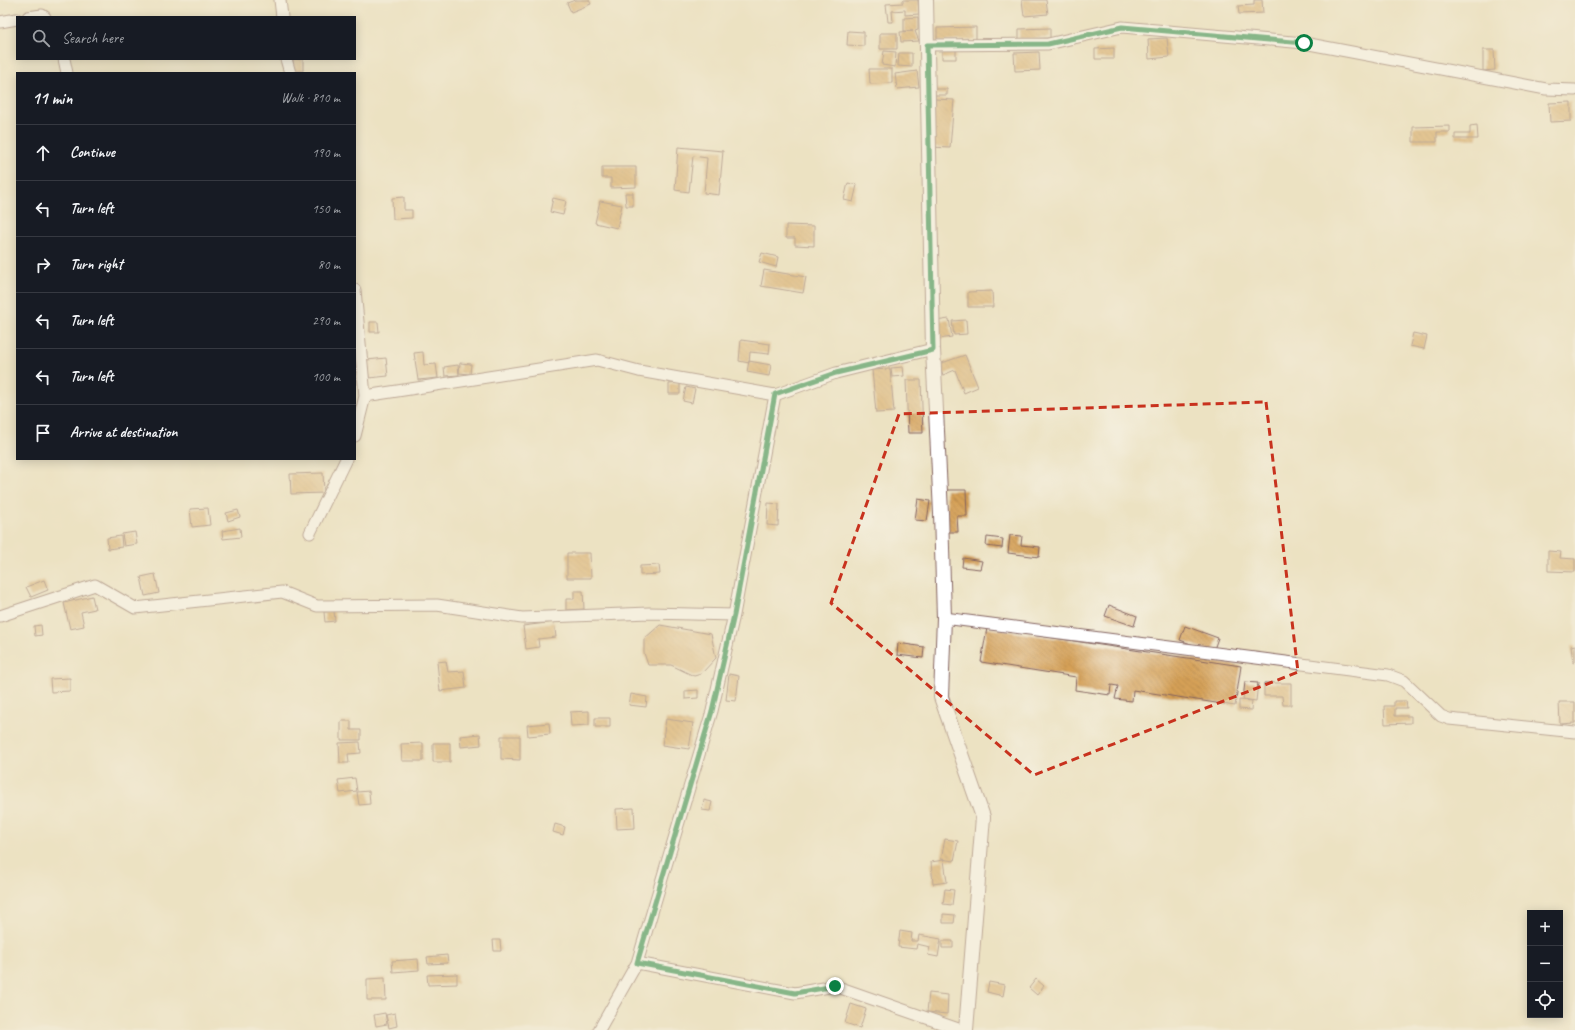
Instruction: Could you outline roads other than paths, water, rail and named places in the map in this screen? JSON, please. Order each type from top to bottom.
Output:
[{"type":"street","points":[[280,0],[282,16]]},
{"type":"street","points":[[926,0],[933,350],[941,513],[944,618],[941,696],[983,818],[966,1030]]},
{"type":"street","points":[[33,16],[42,14],[44,16]]},
{"type":"street","points":[[0,22],[16,19]]},
{"type":"street","points":[[927,45],[1048,44],[1122,27],[1304,43],[1546,89],[1575,90]]},
{"type":"street","points":[[64,60],[67,72]]},
{"type":"street","points":[[286,60],[290,72]]},
{"type":"street","points":[[356,301],[365,396],[356,432]]},
{"type":"street","points":[[365,396],[596,360],[639,371],[775,394],[836,373],[933,350]]},
{"type":"street","points":[[599,1030],[637,963],[712,711],[734,615],[775,394]]},
{"type":"street","points":[[310,533],[346,460]]},
{"type":"street","points":[[0,616],[96,585],[135,608],[282,592],[317,606],[437,605],[522,618],[649,613],[734,615]]},
{"type":"street","points":[[944,618],[1388,675],[1404,681],[1441,716],[1449,720],[1575,732]]},
{"type":"street","points":[[637,963],[795,993],[835,986],[961,1030]]}]
